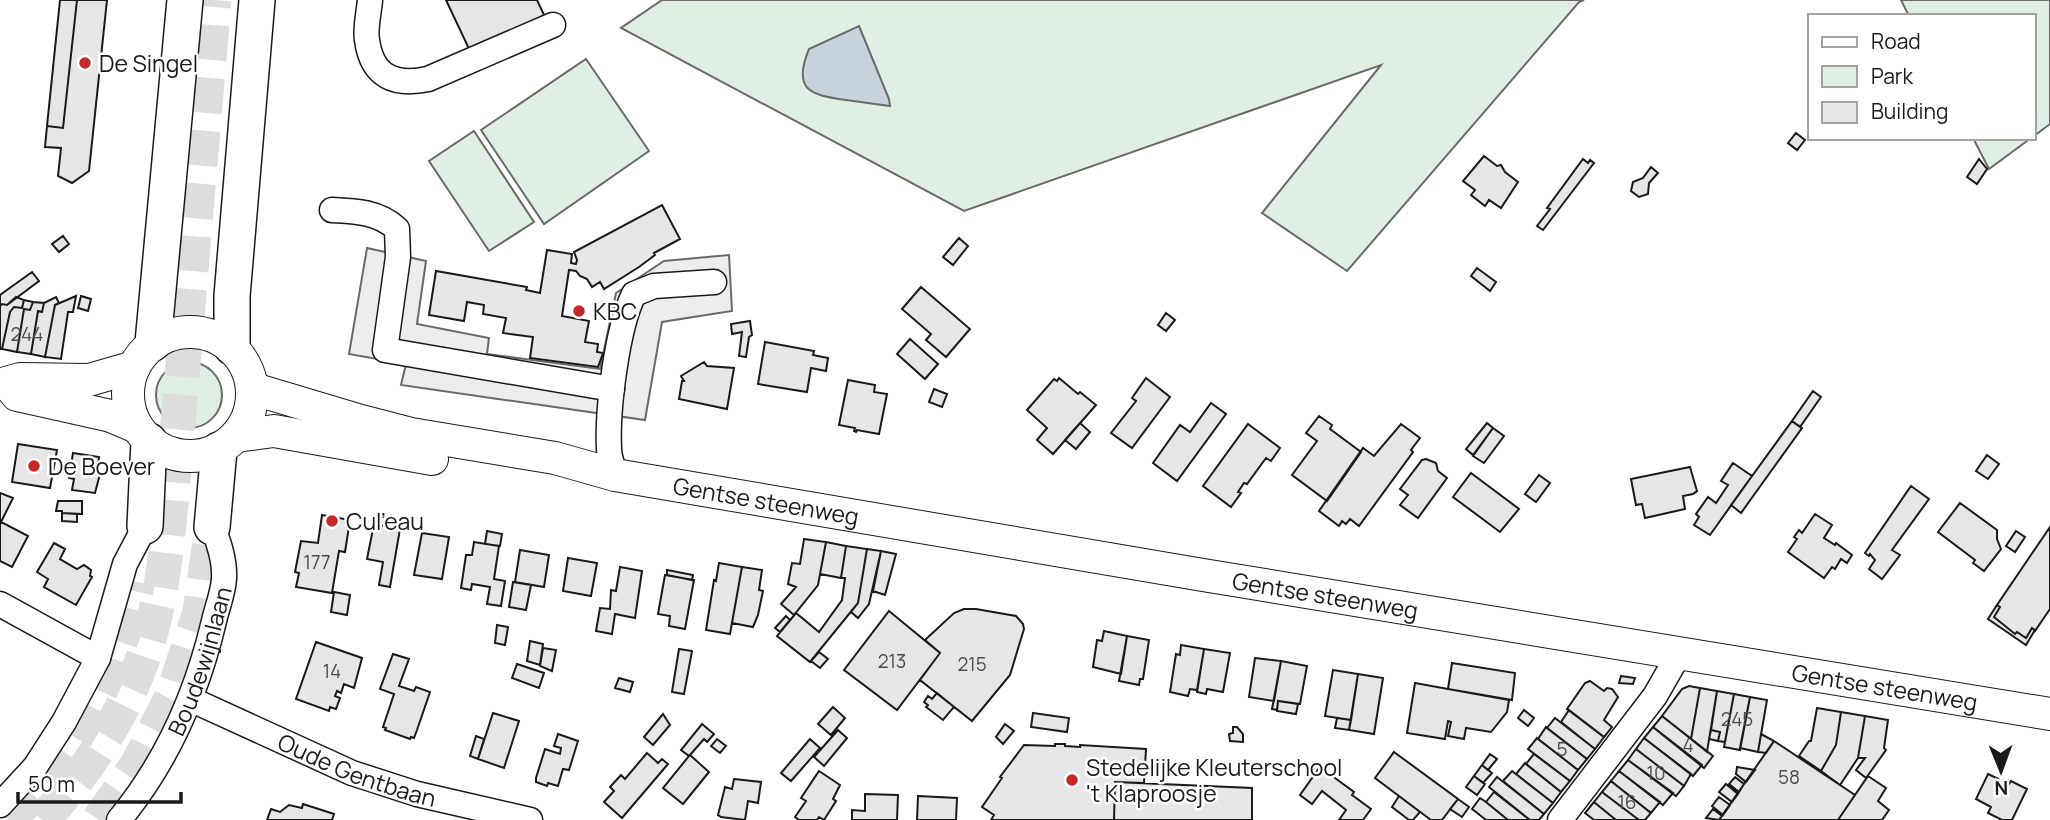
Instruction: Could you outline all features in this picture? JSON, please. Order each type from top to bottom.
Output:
[{"type":"highway","points":[[144,355],[185,0]]},
{"type":"highway","points":[[232,347],[230,315],[257,0]]},
{"type":"highway","points":[[143,434],[145,526]]},
{"type":"highway","points":[[212,527],[228,443]]},
{"type":"main road","points":[[185,331],[202,332],[232,347],[249,371],[254,389],[247,421],[228,443],[201,455],[183,456],[164,451],[143,434],[111,416],[17,395],[4,383],[13,379],[89,380],[144,355],[168,335],[185,331]]},
{"type":"main road","points":[[143,434],[128,404],[129,379],[144,355]]},
{"type":"main road","name":"Gentse steenweg","points":[[254,389],[411,434],[555,458],[607,473],[2050,714]]},
{"type":"main road","name":"Gentse steenweg","points":[[228,443],[274,431],[556,479],[607,473]]},
{"type":"street","points":[[370,0],[367,39],[373,62],[385,76],[408,83],[428,79],[553,25]]},
{"type":"street","points":[[332,210],[358,211],[386,219],[397,229],[398,257],[386,350],[612,388]]},
{"type":"street","points":[[607,473],[612,388],[626,309],[634,294],[654,286],[714,282]]},
{"type":"street","points":[[0,806],[35,767],[64,722],[98,658],[125,564],[145,526]]},
{"type":"street","name":"Boudewijnlaan","points":[[130,814],[166,751],[190,699],[208,643],[224,578],[218,539],[212,527]]},
{"type":"street","points":[[0,604],[98,658]]},
{"type":"street","points":[[1560,820],[1655,696],[1679,654]]},
{"type":"street","name":"Oude Gentbaan","points":[[190,699],[352,773],[417,794],[530,820]]},
{"type":"green space","points":[[662,0],[1584,0],[1579,2],[1347,271],[1262,213],[1381,65],[964,211],[621,28]]},
{"type":"green space","points":[[1901,0],[2050,0],[2050,124],[2036,134],[2036,14],[1908,14]]},
{"type":"green space","points":[[586,59],[649,151],[544,224],[481,130]]},
{"type":"green space","points":[[474,131],[534,222],[489,251],[429,161]]},
{"type":"green space","points":[[1974,140],[2028,140],[1989,169]]},
{"type":"green space","points":[[189,362],[212,372],[222,395],[212,418],[189,428],[166,418],[156,395],[166,372]]},
{"type":"shaded area","points":[[859,26],[890,106],[823,96],[808,88],[804,82],[804,63],[809,49]]},
{"type":"shaded area","points":[[367,248],[426,261],[417,324],[489,338],[487,354],[600,369],[616,293],[664,261],[729,255],[732,311],[662,322],[645,420],[401,385],[406,364],[349,354]]},
{"type":"building","points":[[60,0],[77,0],[63,128],[47,126]]},
{"type":"building","name":"De Singel","points":[[77,0],[107,0],[89,171],[72,183],[58,176],[61,148],[45,147],[47,126],[63,128]]},
{"type":"building","points":[[446,0],[537,0],[545,17],[470,51]]},
{"type":"building","points":[[1796,133],[1805,140],[1797,150],[1788,143]]},
{"type":"building","points":[[1484,156],[1497,166],[1501,165],[1505,172],[1518,182],[1501,208],[1489,200],[1485,206],[1471,195],[1475,190],[1463,181]]},
{"type":"building","points":[[1583,159],[1594,163],[1543,230],[1537,226],[1550,209],[1547,208]]},
{"type":"building","points":[[1979,159],[1987,169],[1977,184],[1967,177]]},
{"type":"building","points":[[1651,167],[1658,173],[1649,183],[1648,194],[1639,197],[1631,191],[1633,182],[1643,178]]},
{"type":"building","points":[[662,205],[680,239],[654,253],[655,255],[639,267],[604,289],[600,282],[592,287],[587,279],[576,271],[569,270],[562,316],[589,321],[585,342],[598,344],[597,352],[603,353],[598,367],[530,358],[533,337],[503,333],[506,318],[483,314],[484,305],[467,302],[464,321],[429,315],[436,271],[527,287],[526,290],[540,293],[547,250],[572,254],[571,263],[576,264],[574,252]]},
{"type":"building","points":[[63,236],[69,244],[59,252],[52,244]]},
{"type":"building","points":[[959,238],[968,246],[953,265],[943,257]]},
{"type":"building","points":[[1477,268],[1496,282],[1490,291],[1471,276]]},
{"type":"building","points":[[32,272],[39,281],[7,305],[0,306],[0,295]]},
{"type":"building","points":[[921,287],[970,329],[946,357],[926,340],[931,334],[902,309]]},
{"type":"building","points":[[76,296],[73,312],[68,312],[61,359],[45,357],[55,305]]},
{"type":"building","points":[[81,296],[91,299],[88,311],[78,308]]},
{"type":"building","points":[[16,297],[24,300],[22,308],[14,307],[10,312],[0,349],[0,306],[7,305]]},
{"type":"building","points":[[56,297],[59,303],[55,305],[45,357],[31,354],[38,311],[42,312],[44,303]]},
{"type":"building","points":[[24,300],[33,302],[30,310],[24,309],[17,352],[2,349],[10,312],[14,307],[22,308]]},
{"type":"building","points":[[33,302],[44,303],[42,312],[38,311],[31,354],[17,352],[24,309],[30,310]]},
{"type":"building","points":[[1166,313],[1175,320],[1166,331],[1158,325]]},
{"type":"building","points":[[750,321],[752,335],[749,337],[746,357],[739,356],[742,332],[732,334],[731,324]]},
{"type":"building","points":[[910,339],[938,364],[925,379],[897,354]]},
{"type":"building","points":[[765,342],[814,351],[813,355],[828,358],[826,371],[811,368],[807,392],[758,384]]},
{"type":"building","points":[[704,362],[707,366],[734,368],[727,409],[679,399],[684,381],[681,376]]},
{"type":"building","points":[[1059,378],[1096,405],[1053,454],[1037,440],[1047,428],[1027,410],[1054,379],[1057,381]]},
{"type":"building","points":[[1146,378],[1170,397],[1132,448],[1111,433],[1136,401],[1132,398]]},
{"type":"building","points":[[848,380],[875,385],[874,392],[887,394],[879,434],[856,432],[855,428],[839,425]]},
{"type":"building","points":[[934,389],[947,394],[942,407],[929,402]]},
{"type":"building","points":[[1813,391],[1821,397],[1800,427],[1792,421]]},
{"type":"building","points":[[1211,403],[1226,414],[1177,481],[1153,463],[1180,425],[1190,432]]},
{"type":"building","points":[[1319,416],[1332,425],[1330,429],[1361,452],[1327,501],[1292,475],[1317,441],[1306,433]]},
{"type":"building","points":[[1792,421],[1802,428],[1741,513],[1731,505]]},
{"type":"building","points":[[1080,423],[1090,432],[1076,449],[1065,440]]},
{"type":"building","points":[[1487,423],[1493,428],[1473,455],[1466,449]]},
{"type":"building","points":[[1248,424],[1280,448],[1271,461],[1266,458],[1247,484],[1244,483],[1238,492],[1241,493],[1231,507],[1203,486]]},
{"type":"building","points":[[1401,424],[1420,438],[1411,450],[1413,452],[1359,526],[1350,519],[1346,524],[1342,521],[1339,526],[1319,511],[1363,448],[1374,456]]},
{"type":"building","points":[[1493,428],[1504,436],[1484,463],[1473,456]]},
{"type":"building","name":"De Boever","points":[[18,444],[57,450],[50,488],[12,482]]},
{"type":"building","points":[[73,453],[99,457],[97,474],[100,474],[95,493],[72,490],[74,479],[69,478]]},
{"type":"building","points":[[1987,455],[1999,464],[1988,479],[1976,471]]},
{"type":"building","points":[[1422,460],[1436,463],[1438,471],[1447,478],[1418,518],[1400,505],[1408,495],[1400,489]]},
{"type":"building","points":[[1733,463],[1752,476],[1710,535],[1694,525],[1699,517],[1696,514],[1708,497],[1716,503],[1728,485],[1721,481]]},
{"type":"building","points":[[1690,467],[1697,491],[1683,496],[1685,509],[1645,518],[1642,504],[1636,505],[1631,479]]},
{"type":"building","points":[[1471,473],[1519,509],[1500,532],[1453,497]]},
{"type":"building","points":[[1539,475],[1550,483],[1536,502],[1525,494]]},
{"type":"building","points":[[1911,486],[1929,499],[1892,550],[1900,555],[1882,579],[1869,569],[1875,560],[1865,553]]},
{"type":"building","points":[[0,493],[13,498],[1,522],[28,536],[12,567],[0,561]]},
{"type":"building","points":[[58,501],[82,501],[82,514],[56,511]]},
{"type":"building","points":[[1960,503],[1997,530],[2001,549],[1984,571],[1973,563],[1975,560],[1938,532]]},
{"type":"building","points":[[62,513],[77,514],[77,522],[62,521]]},
{"type":"building","points":[[1815,514],[1832,525],[1824,538],[1852,555],[1847,563],[1841,559],[1835,569],[1832,567],[1824,578],[1788,552],[1797,539],[1794,537],[1799,530],[1802,533]]},
{"type":"building","points":[[322,515],[350,520],[345,552],[339,551],[332,593],[296,587],[299,573],[295,572],[301,541],[318,543]]},
{"type":"building","points":[[374,524],[400,529],[390,587],[379,585],[383,562],[367,559]]},
{"type":"building","points":[[2050,527],[2050,609],[2035,631],[2032,628],[2026,638],[2017,632],[2015,634],[1994,617],[2000,607],[1997,605]]},
{"type":"building","points":[[487,531],[502,534],[500,546],[485,544]]},
{"type":"building","points":[[2016,531],[2025,537],[2015,552],[2006,546]]},
{"type":"building","points":[[422,533],[449,537],[442,579],[414,575]]},
{"type":"building","points":[[804,539],[826,542],[818,585],[794,615],[781,604],[796,587],[788,584],[792,563],[800,564]]},
{"type":"building","points":[[474,542],[499,546],[494,579],[505,581],[501,606],[487,604],[490,587],[472,584],[471,590],[461,588],[466,555],[472,555]]},
{"type":"building","points":[[826,542],[846,546],[841,578],[820,574]]},
{"type":"building","points":[[54,543],[65,549],[60,559],[77,569],[84,565],[91,570],[92,577],[76,605],[44,587],[48,579],[37,572]]},
{"type":"building","points":[[846,546],[867,549],[858,603],[810,662],[777,636],[796,613],[819,632],[842,600],[845,578],[841,578]]},
{"type":"building","points":[[867,549],[881,551],[869,604],[858,618],[851,612],[858,603]]},
{"type":"building","points":[[520,550],[549,555],[544,587],[515,582]]},
{"type":"building","points":[[881,551],[896,554],[885,595],[873,591]]},
{"type":"building","points":[[568,558],[597,563],[591,596],[563,591]]},
{"type":"building","points":[[719,563],[742,567],[730,634],[706,630]]},
{"type":"building","points":[[620,567],[642,571],[635,618],[615,614],[612,634],[596,631],[600,608],[610,609],[611,590],[616,591]]},
{"type":"building","points":[[742,567],[762,570],[759,590],[763,591],[753,627],[732,623]]},
{"type":"building","points":[[667,570],[693,575],[692,580],[667,575]]},
{"type":"building","points":[[665,575],[694,580],[685,629],[669,626],[670,616],[658,614]]},
{"type":"building","points":[[513,582],[531,585],[526,610],[509,607]]},
{"type":"building","points":[[334,592],[350,595],[347,615],[331,612]]},
{"type":"building","points":[[1997,605],[2000,607],[1994,617],[2015,634],[2017,632],[2026,638],[2032,628],[2035,630],[2026,645],[1988,619]]},
{"type":"building","points":[[964,609],[1016,616],[1024,629],[1010,675],[972,721],[920,680],[940,653],[925,640],[954,613]]},
{"type":"building","points":[[889,611],[940,653],[897,710],[844,670]]},
{"type":"building","points":[[786,616],[790,620],[780,632],[775,628]]},
{"type":"building","points":[[497,625],[508,627],[505,645],[495,643]]},
{"type":"building","points":[[1104,631],[1127,636],[1121,674],[1093,667],[1097,640],[1102,641]]},
{"type":"building","points":[[1127,636],[1149,640],[1143,679],[1140,679],[1139,685],[1119,681]]},
{"type":"building","points":[[530,641],[543,644],[540,665],[527,661]]},
{"type":"building","points":[[316,642],[362,658],[354,688],[344,684],[341,693],[337,691],[335,696],[340,698],[336,709],[330,707],[329,711],[296,699]]},
{"type":"building","points":[[1181,645],[1204,649],[1197,690],[1190,689],[1188,696],[1170,692],[1176,654],[1180,655]]},
{"type":"building","points":[[543,648],[556,650],[552,671],[540,666]]},
{"type":"building","points":[[679,649],[692,651],[684,694],[672,692]]},
{"type":"building","points":[[1204,649],[1230,653],[1223,692],[1207,689],[1206,694],[1197,692]]},
{"type":"building","points":[[819,652],[828,659],[820,668],[811,661]]},
{"type":"building","points":[[393,654],[409,659],[399,686],[414,691],[416,687],[430,692],[414,738],[410,739],[383,727],[394,694],[380,689]]},
{"type":"building","points":[[1255,658],[1281,661],[1274,701],[1249,697]]},
{"type":"building","points":[[1281,661],[1307,666],[1300,704],[1278,701],[1277,710],[1272,709]]},
{"type":"building","points":[[1452,663],[1515,673],[1512,700],[1448,689]]},
{"type":"building","points":[[517,664],[544,673],[539,688],[512,678]]},
{"type":"building","points":[[1333,670],[1358,674],[1351,720],[1325,716]]},
{"type":"building","points":[[1358,674],[1383,678],[1374,734],[1349,730]]},
{"type":"building","points":[[1621,676],[1635,678],[1633,684],[1619,683]]},
{"type":"building","points":[[619,678],[633,682],[630,692],[615,688]]},
{"type":"building","points":[[1590,681],[1604,691],[1607,688],[1612,689],[1618,697],[1604,720],[1612,727],[1604,737],[1567,709],[1585,683]]},
{"type":"building","points":[[1415,683],[1509,700],[1507,712],[1491,732],[1466,728],[1464,739],[1448,736],[1451,722],[1448,721],[1445,739],[1407,733]]},
{"type":"building","points":[[1689,686],[1700,688],[1691,739],[1662,716],[1682,689]]},
{"type":"building","points":[[1700,688],[1717,691],[1707,752],[1691,739]]},
{"type":"building","points":[[1717,691],[1734,694],[1725,742],[1718,741],[1720,732],[1711,730]]},
{"type":"building","points":[[937,693],[954,707],[943,720],[926,707],[928,705],[924,702],[928,696],[932,699]]},
{"type":"building","points":[[1734,694],[1750,697],[1740,750],[1724,747]]},
{"type":"building","points":[[1750,697],[1767,700],[1758,752],[1740,748]]},
{"type":"building","points":[[1278,701],[1298,704],[1296,714],[1277,711]]},
{"type":"building","points":[[833,707],[845,718],[831,735],[818,724]]},
{"type":"building","points":[[1817,708],[1841,712],[1836,745],[1821,771],[1799,756],[1811,741]]},
{"type":"building","points":[[1524,710],[1534,718],[1528,726],[1518,718]]},
{"type":"building","points":[[1569,710],[1604,737],[1595,749],[1561,722]]},
{"type":"building","points":[[1841,712],[1865,716],[1858,758],[1840,785],[1821,771],[1836,745]]},
{"type":"building","points":[[493,713],[519,721],[504,768],[478,759]]},
{"type":"building","points":[[1033,713],[1069,718],[1067,732],[1031,727]]},
{"type":"building","points":[[663,714],[670,725],[653,745],[644,737]]},
{"type":"building","points":[[1662,716],[1713,756],[1704,768],[1653,727]]},
{"type":"building","points":[[1865,716],[1888,720],[1884,748],[1886,750],[1866,778],[1856,770],[1865,758],[1858,758]]},
{"type":"building","points":[[1337,718],[1351,720],[1349,730],[1335,728]]},
{"type":"building","points":[[1555,718],[1595,749],[1587,759],[1547,728]]},
{"type":"building","points":[[702,724],[714,734],[707,742],[704,739],[690,755],[709,772],[683,804],[663,788],[689,756],[681,750]]},
{"type":"building","points":[[1005,724],[1014,731],[1003,744],[996,737]]},
{"type":"building","points":[[1233,727],[1237,727],[1243,734],[1243,742],[1230,741],[1229,734],[1233,733]]},
{"type":"building","points":[[1546,727],[1587,759],[1578,770],[1538,739]]},
{"type":"building","points":[[1653,727],[1702,765],[1693,776],[1644,738]]},
{"type":"building","points":[[838,730],[847,738],[824,766],[814,757]]},
{"type":"building","points":[[1711,730],[1720,732],[1718,741],[1709,739]]},
{"type":"building","points":[[558,734],[578,741],[569,770],[563,769],[558,786],[548,783],[547,786],[536,782],[536,778],[545,749],[560,754],[561,748],[554,746]]},
{"type":"building","points":[[1761,734],[1774,741],[1766,753],[1758,752]]},
{"type":"building","points":[[476,736],[484,739],[478,759],[470,756]]},
{"type":"building","points":[[1537,738],[1578,770],[1570,781],[1528,749]]},
{"type":"building","points":[[1644,738],[1691,774],[1684,786],[1636,749]]},
{"type":"building","points":[[717,739],[726,746],[720,753],[711,746]]},
{"type":"building","points":[[810,739],[820,748],[791,781],[781,773]]},
{"type":"building","points":[[1774,741],[1855,795],[1838,820],[1719,820]]},
{"type":"building","name":"Stedelijke Kleuterschool 't Klaproosje","points":[[1024,745],[1146,749],[1144,783],[1115,782],[1114,820],[991,820],[994,815],[982,807]]},
{"type":"building","points":[[1636,749],[1684,786],[1676,796],[1628,760]]},
{"type":"building","points":[[1394,752],[1458,799],[1442,820],[1431,820],[1375,778]]},
{"type":"building","points":[[647,753],[658,763],[662,759],[668,764],[622,818],[604,802],[614,791],[610,787],[621,775],[625,779]]},
{"type":"building","points":[[1490,754],[1497,759],[1488,770],[1482,765]]},
{"type":"building","points":[[1534,754],[1570,781],[1561,792],[1526,764]]},
{"type":"building","points":[[1628,760],[1673,793],[1663,805],[1619,771]]},
{"type":"building","points":[[1525,763],[1561,792],[1553,803],[1516,774]]},
{"type":"building","points":[[1482,765],[1492,773],[1483,783],[1474,776]]},
{"type":"building","points":[[1320,767],[1354,792],[1352,795],[1371,809],[1363,820],[1339,820],[1346,810],[1322,791],[1312,804],[1300,795]]},
{"type":"building","points":[[1737,767],[1755,770],[1746,782],[1736,774]]},
{"type":"building","points":[[819,771],[840,785],[833,799],[836,801],[824,820],[819,817],[817,820],[799,820],[795,817],[806,801],[801,798]]},
{"type":"building","points":[[1512,771],[1553,803],[1544,814],[1503,781]]},
{"type":"building","points":[[1619,771],[1660,802],[1651,813],[1611,781]]},
{"type":"building","points":[[1988,774],[2027,789],[2012,820],[2002,820],[1988,813],[1991,807],[1976,799]]},
{"type":"building","points":[[1474,776],[1485,784],[1477,795],[1466,787]]},
{"type":"building","points":[[1868,776],[1886,788],[1878,801],[1889,810],[1882,820],[1838,820]]},
{"type":"building","points":[[1497,777],[1544,814],[1539,820],[1530,820],[1489,787]]},
{"type":"building","points":[[1735,777],[1744,784],[1739,792],[1729,784]]},
{"type":"building","points":[[734,779],[761,782],[758,803],[748,801],[745,820],[718,815],[725,787],[732,789]]},
{"type":"building","points":[[1611,781],[1651,813],[1645,820],[1639,820],[1602,792]]},
{"type":"building","points":[[1115,782],[1252,788],[1252,820],[1114,820]]},
{"type":"building","points":[[1726,784],[1738,794],[1732,802],[1719,792]]},
{"type":"building","points":[[1494,792],[1530,820],[1508,820],[1486,802]]},
{"type":"building","points":[[1602,792],[1639,820],[1616,820],[1594,802]]},
{"type":"building","points":[[865,794],[898,795],[897,820],[852,820],[852,810],[865,811]]},
{"type":"building","points":[[918,796],[957,798],[956,820],[917,820]]},
{"type":"building","points":[[1399,796],[1420,812],[1413,820],[1409,820],[1392,807]]},
{"type":"building","points":[[1719,797],[1730,805],[1723,815],[1712,806]]},
{"type":"building","points":[[1480,798],[1508,820],[1486,820],[1472,809]]},
{"type":"building","points":[[1458,799],[1469,807],[1462,817],[1450,809]]},
{"type":"building","points":[[1594,802],[1616,820],[1594,820],[1585,813]]},
{"type":"building","points":[[303,804],[334,814],[332,820],[267,820],[271,809],[280,812],[289,805],[302,808]]},
{"type":"building","points":[[1713,809],[1722,816],[1719,820],[1706,818]]},
{"type":"tunnel","points":[[42,820],[81,774],[114,723],[139,669],[159,598],[171,505],[214,0]]},
{"type":"tunnel","points":[[99,820],[137,765],[172,697],[200,612],[212,527]]},
{"type":"tunnel","points":[[9,820],[56,767],[87,717],[117,651],[138,582]]},
{"type":"place","name":"De Singel","points":[[85,63]]},
{"type":"place","name":"KBC","points":[[579,311]]},
{"type":"place","name":"De Boever","points":[[34,466]]},
{"type":"place","name":"Cul'eau","points":[[332,521]]},
{"type":"place","name":"Stedelijke Kleuterschool 't Klaproosje","points":[[1072,780]]}]
